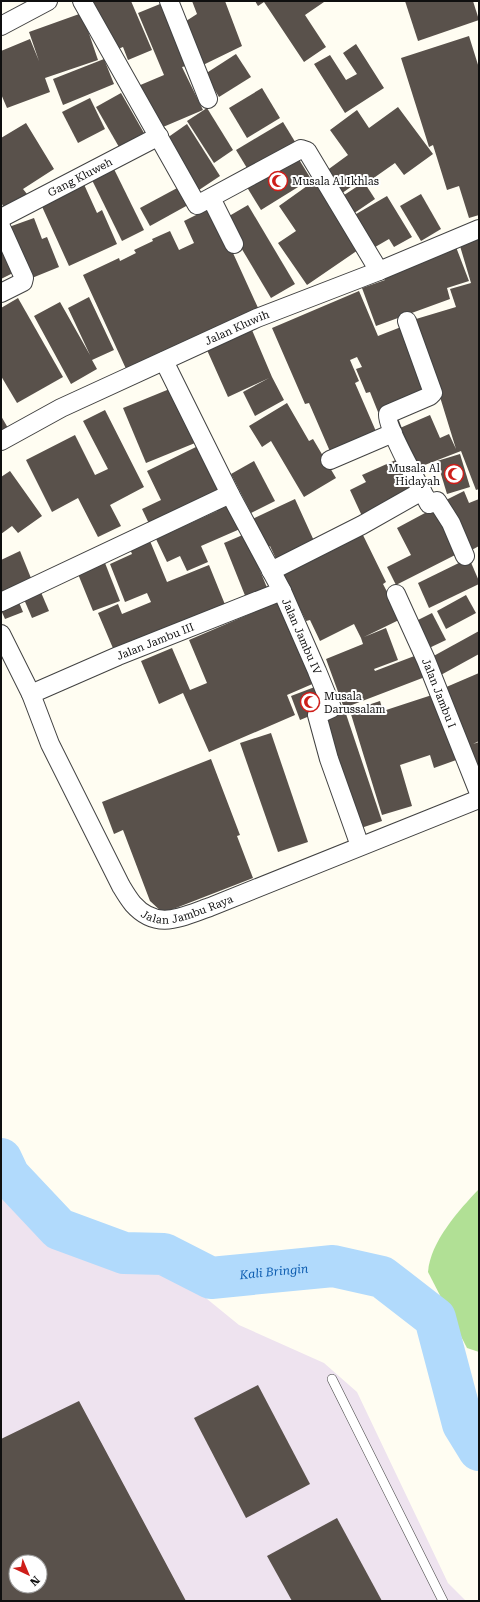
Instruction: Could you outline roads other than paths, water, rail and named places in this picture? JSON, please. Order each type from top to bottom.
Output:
[{"type":"street","points":[[1,26],[48,1]]},
{"type":"street","points":[[82,1],[196,204],[199,205],[301,149],[304,149],[379,271]]},
{"type":"street","points":[[168,1],[208,99]]},
{"type":"street","name":"Gang Kluweh","points":[[1,218],[159,136]]},
{"type":"street","points":[[211,198],[234,244]]},
{"type":"street","points":[[1,227],[24,278],[23,282],[1,293]]},
{"type":"street","name":"Jalan Kluwih","points":[[1,441],[61,408],[257,318],[379,271],[479,229]]},
{"type":"street","points":[[407,321],[433,393],[430,396],[388,414],[387,417],[393,433],[429,504],[437,501],[452,523],[465,556]]},
{"type":"street","name":"Jalan Jambu IV","points":[[164,361],[230,494],[282,591],[332,708],[317,715],[329,759],[360,846]]},
{"type":"street","points":[[330,460],[393,433]]},
{"type":"street","points":[[271,571],[362,525],[422,491]]},
{"type":"street","points":[[1,602],[230,494]]},
{"type":"street","name":"Jalan Jambu III","points":[[31,694],[118,656],[282,591]]},
{"type":"street","name":"Jalan Jambu I","points":[[396,594],[454,727],[479,793]]},
{"type":"street","name":"Jalan Jambu Raya","points":[[1,634],[31,694],[50,744],[121,886],[133,904],[147,916],[162,920],[178,918],[210,907],[479,799]]},
{"type":"lane","points":[[332,1379],[442,1601]]},
{"type":"waterway","name":"Kali Bringin","points":[[1,1159],[9,1176],[59,1229],[124,1253],[164,1254],[211,1278],[333,1266],[382,1277],[435,1318],[463,1424],[479,1450]]},
{"type":"place","name":"Musala Al Ikhlas","points":[[278,181]]},
{"type":"place","name":"Musala Al Hidayah","points":[[454,474]]},
{"type":"place","name":"Musala Darussalam","points":[[310,702]]}]
